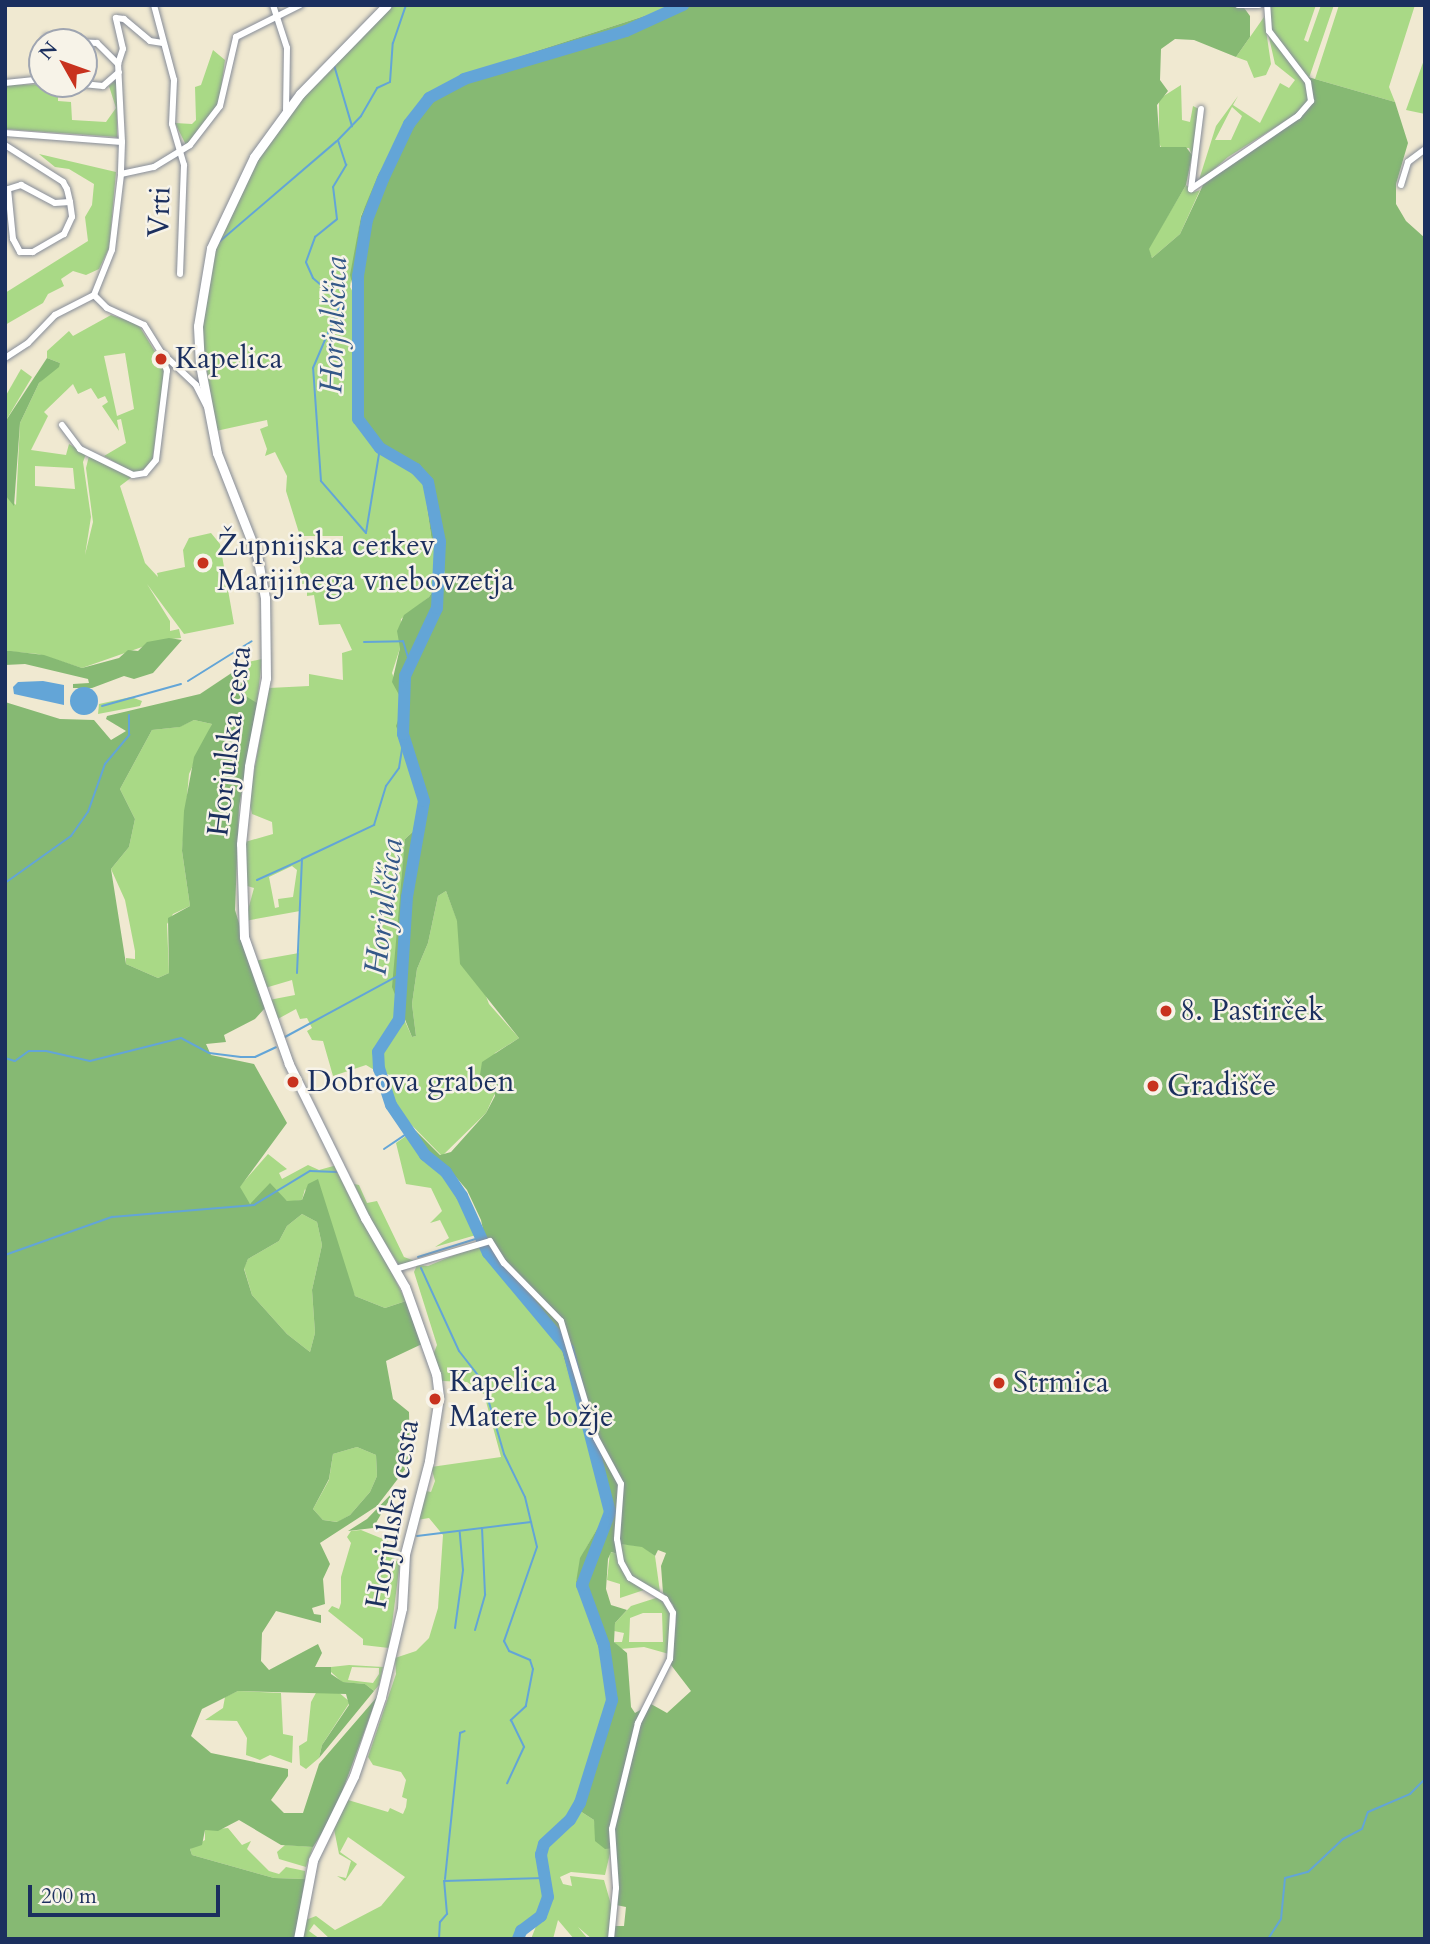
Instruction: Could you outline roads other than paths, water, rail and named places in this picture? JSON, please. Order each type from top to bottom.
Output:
[{"type":"street","name":"Vrti","points":[[154,5],[174,80],[172,124],[181,153],[180,274]]},
{"type":"street","points":[[273,5],[286,48],[286,110]]},
{"type":"street","points":[[121,174],[154,167],[181,153],[203,132],[220,106],[236,37],[277,13],[300,5]]},
{"type":"street","name":"Horjulska cesta","points":[[298,1939],[313,1860],[358,1765],[393,1648],[402,1608],[405,1554],[429,1461],[439,1397],[428,1349],[396,1269],[365,1218],[289,1064],[244,937],[241,844],[249,766],[266,678],[265,598],[257,555],[222,473],[209,409],[198,326],[211,248],[238,185],[286,110],[387,5]]},
{"type":"street","points":[[1238,5],[1259,5]]},
{"type":"street","points":[[1201,109],[1191,189],[1298,116],[1311,101],[1308,82],[1269,31],[1267,5]]},
{"type":"street","points":[[6,357],[28,343],[55,314],[94,295],[112,250],[121,174],[119,68],[123,49],[120,16],[150,41],[163,43]]},
{"type":"street","points":[[98,44],[119,68]]},
{"type":"street","points":[[98,86],[103,86],[119,68]]},
{"type":"street","points":[[5,83],[28,81]]},
{"type":"street","points":[[5,133],[122,142]]},
{"type":"street","points":[[5,145],[55,174],[70,202],[70,229],[33,252],[20,252],[13,239],[8,190],[21,185],[55,203],[70,202]]},
{"type":"street","points":[[1401,185],[1408,162],[1425,149]]},
{"type":"street","points":[[94,295],[107,308],[144,325],[162,352],[190,378],[209,409]]},
{"type":"street","points":[[62,425],[80,449],[133,475],[145,473],[156,460],[167,372],[162,352]]},
{"type":"street","points":[[396,1269],[477,1241],[490,1241],[504,1263],[544,1300],[569,1338],[577,1383],[596,1437],[621,1484],[617,1539],[621,1562],[630,1578],[665,1599],[673,1613],[670,1659],[638,1723],[612,1829],[616,1888],[611,1939]]},
{"type":"water","points":[[43,681],[64,685],[64,705],[14,694],[13,687],[18,682]]},
{"type":"water","points":[[84,687],[94,691],[98,701],[94,711],[84,715],[74,711],[70,701],[74,691]]},
{"type":"waterway","points":[[380,448],[366,533],[321,481],[313,368],[339,307],[337,299],[313,278],[306,262],[315,237],[337,219],[333,187],[346,165],[338,140],[361,116],[377,88],[390,82],[393,43],[406,5]]},
{"type":"waterway","name":"Horjulščica","points":[[518,1939],[521,1931],[541,1916],[548,1897],[541,1855],[544,1844],[570,1820],[580,1803],[612,1700],[604,1645],[582,1585],[610,1512],[568,1349],[488,1253],[462,1196],[446,1172],[425,1155],[391,1105],[379,1069],[378,1052],[399,1020],[407,897],[424,801],[403,734],[405,676],[437,608],[440,542],[428,482],[416,469],[380,448],[358,419],[358,276],[367,220],[383,179],[409,124],[429,98],[464,79],[626,31],[683,5]]},
{"type":"waterway","points":[[334,65],[352,126]]},
{"type":"waterway","points":[[219,242],[337,141]]},
{"type":"waterway","points":[[188,681],[252,641]]},
{"type":"waterway","points":[[364,642],[403,641],[410,664]]},
{"type":"waterway","points":[[102,706],[181,684]]},
{"type":"waterway","points":[[5,883],[71,836],[88,812],[105,764],[129,735],[129,715]]},
{"type":"waterway","points":[[297,973],[302,859],[374,825],[386,786],[399,768],[404,737]]},
{"type":"waterway","points":[[257,880],[301,860]]},
{"type":"waterway","points":[[285,1037],[401,974]]},
{"type":"waterway","points":[[5,1058],[15,1061],[29,1051],[46,1051],[90,1061],[181,1038],[209,1053],[241,1057],[255,1057],[276,1047]]},
{"type":"waterway","points":[[384,1149],[411,1131]]},
{"type":"waterway","points":[[5,1255],[112,1217],[254,1205],[310,1171],[337,1172]]},
{"type":"waterway","points":[[418,1257],[482,1237]]},
{"type":"waterway","points":[[421,1268],[459,1351],[483,1382],[504,1454],[525,1497],[537,1547],[504,1641],[509,1651],[530,1660],[533,1669],[526,1706],[511,1720],[524,1747],[507,1783]]},
{"type":"waterway","points":[[417,1536],[531,1522]]},
{"type":"waterway","points":[[475,1630],[485,1594],[482,1528]]},
{"type":"waterway","points":[[455,1628],[463,1570],[460,1532]]},
{"type":"waterway","points":[[445,1879],[460,1733],[465,1731]]},
{"type":"waterway","points":[[1268,1939],[1281,1919],[1285,1878],[1308,1872],[1343,1839],[1362,1829],[1368,1812],[1410,1794],[1425,1779]]},
{"type":"waterway","points":[[439,1939],[440,1922],[447,1914],[444,1881],[545,1878]]},
{"type":"place","name":"Kapelica","points":[[161,359]]},
{"type":"place","name":"Župnijska cerkev Marijinega vnebovzetja","points":[[203,563]]},
{"type":"place","name":"8. Pastirček","points":[[1166,1011]]},
{"type":"place","name":"Dobrova graben","points":[[293,1082]]},
{"type":"place","name":"Gradišče","points":[[1153,1086]]},
{"type":"place","name":"Strmica","points":[[999,1383]]},
{"type":"place","name":"Kapelica Matere božje","points":[[435,1399]]}]
